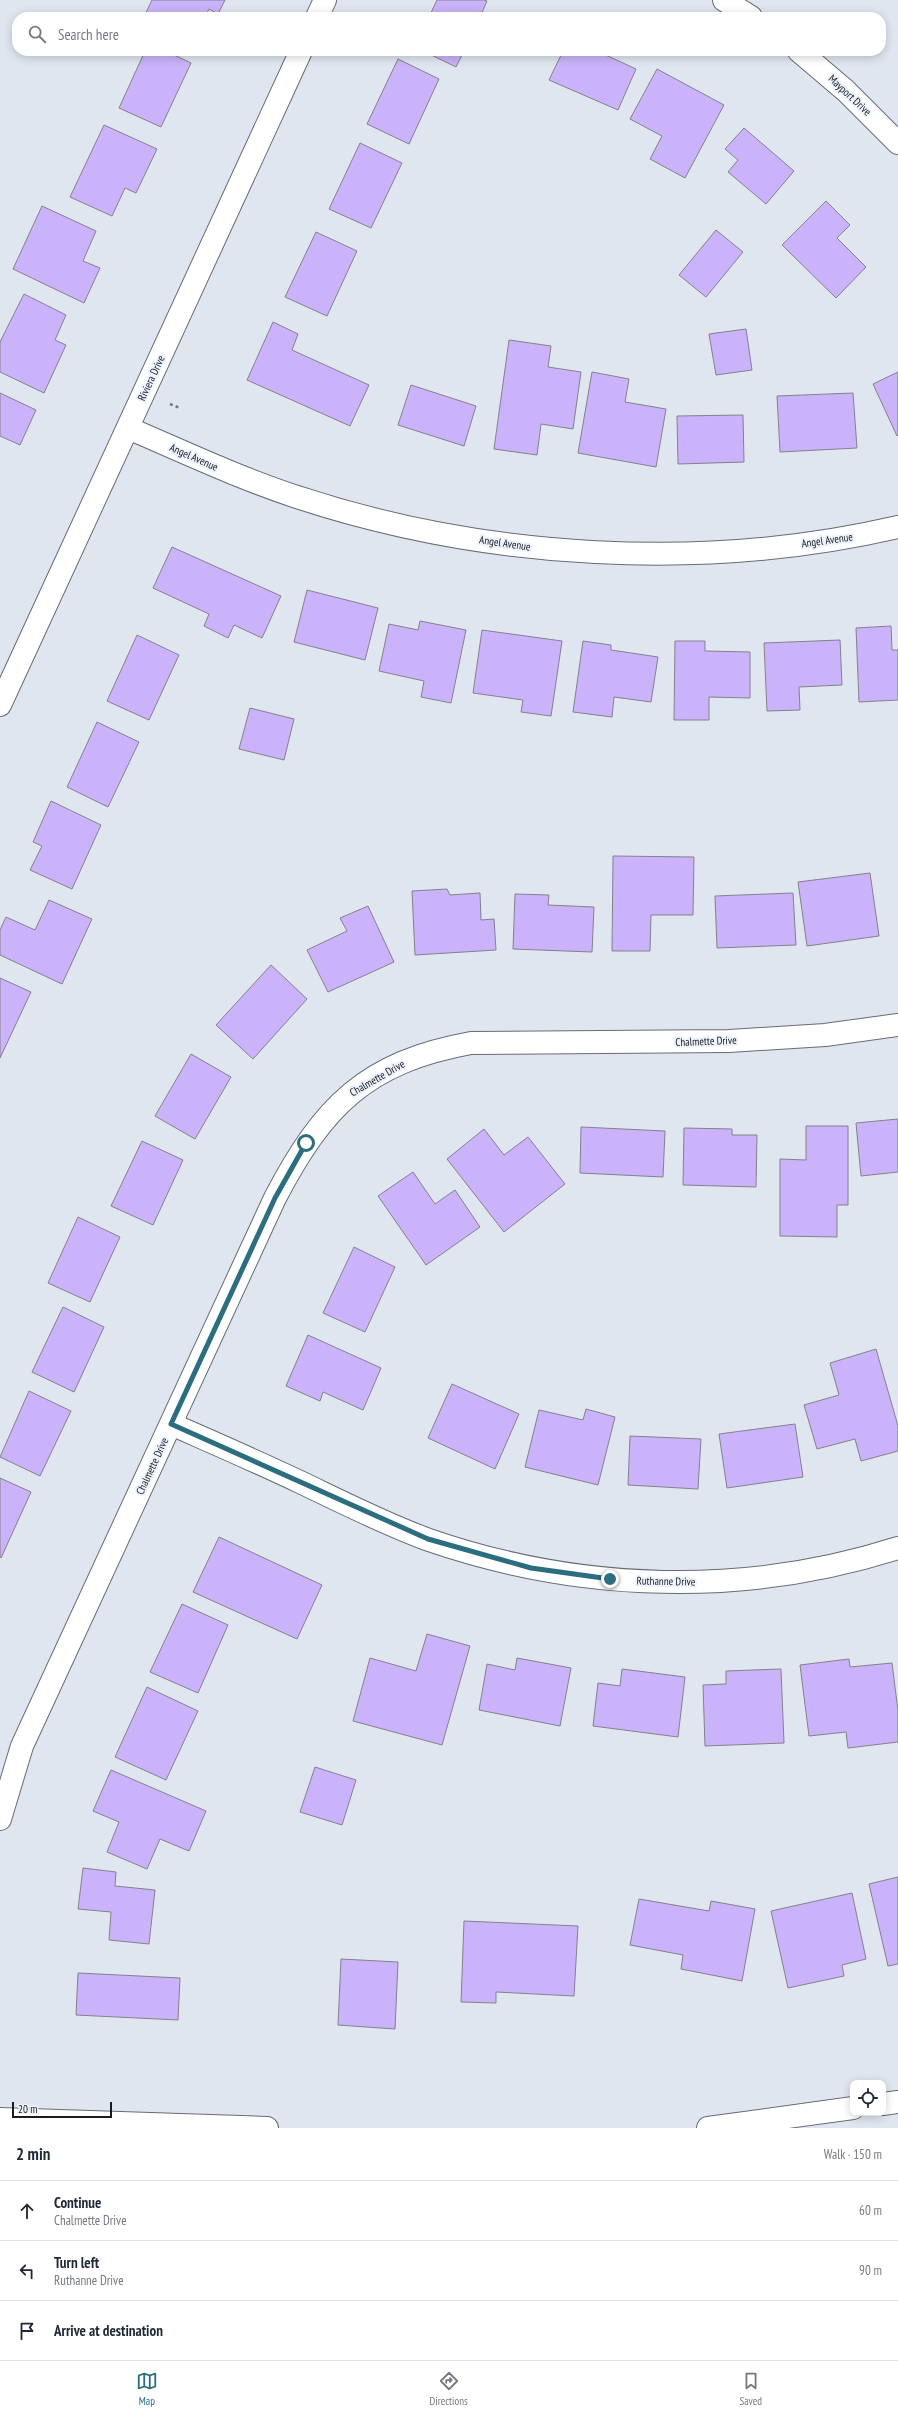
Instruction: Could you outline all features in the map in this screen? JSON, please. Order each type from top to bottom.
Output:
[{"type":"street","points":[[319,12],[324,0]]},
{"type":"street","points":[[724,0],[743,12]]},
{"type":"street","name":"Riviera Drive","points":[[0,705],[299,56]]},
{"type":"street","name":"Mayport Drive","points":[[805,56],[846,91],[898,142]]},
{"type":"street","name":"Angel Avenue","points":[[128,428],[227,471],[297,497],[394,523],[507,544],[602,553],[720,551],[815,542],[898,527]]},
{"type":"street","name":"Chalmette Drive","points":[[0,1819],[22,1746],[275,1198],[306,1143],[345,1097],[362,1084],[402,1062],[430,1052],[471,1043],[729,1040],[825,1035],[898,1025]]},
{"type":"street","name":"Ruthanne Drive","points":[[171,1424],[428,1539],[531,1568],[637,1581],[695,1582],[796,1573],[898,1548]]},
{"type":"street","points":[[886,2104],[898,2102]]},
{"type":"street","points":[[708,2128],[850,2108]]},
{"type":"street","points":[[0,2119],[267,2128]]},
{"type":"path","points":[[167,402],[180,408]]},
{"type":"building","points":[[152,0],[225,0],[219,12],[214,12],[209,9],[208,12],[146,12]]},
{"type":"building","points":[[437,0],[487,1],[482,12],[431,12]]},
{"type":"building","points":[[143,56],[176,56],[191,63],[161,127],[119,108]]},
{"type":"building","points":[[433,56],[462,56],[456,67]]},
{"type":"building","points":[[561,56],[608,56],[636,69],[618,110],[549,80]]},
{"type":"building","points":[[398,59],[439,79],[409,144],[367,124]]},
{"type":"building","points":[[657,69],[724,105],[685,178],[650,159],[662,136],[630,119]]},
{"type":"building","points":[[104,125],[157,149],[136,193],[125,188],[112,216],[70,197]]},
{"type":"building","points":[[744,128],[794,171],[766,204],[728,172],[738,160],[725,149]]},
{"type":"building","points":[[360,143],[402,163],[371,228],[329,209]]},
{"type":"building","points":[[826,201],[850,225],[837,238],[866,267],[836,298],[782,245]]},
{"type":"building","points":[[42,206],[96,231],[83,261],[100,268],[84,303],[13,269]]},
{"type":"building","points":[[716,230],[743,252],[706,297],[679,275]]},
{"type":"building","points":[[316,232],[357,251],[327,316],[285,297]]},
{"type":"building","points":[[24,294],[66,315],[55,340],[66,345],[44,393],[0,372],[0,342]]},
{"type":"building","points":[[273,322],[298,334],[292,350],[369,385],[350,426],[247,380]]},
{"type":"building","points":[[746,329],[752,370],[716,375],[709,334]]},
{"type":"building","points":[[509,340],[551,346],[548,367],[581,372],[573,429],[541,424],[537,455],[494,449]]},
{"type":"building","points":[[592,372],[629,379],[625,402],[666,409],[656,467],[578,453]]},
{"type":"building","points":[[898,372],[898,435],[897,436],[873,384]]},
{"type":"building","points":[[411,385],[476,406],[464,446],[398,425]]},
{"type":"building","points":[[0,393],[36,410],[20,445],[0,436]]},
{"type":"building","points":[[853,393],[857,448],[780,452],[777,396]]},
{"type":"building","points":[[743,415],[744,462],[678,464],[677,416]]},
{"type":"building","points":[[172,547],[281,596],[262,638],[234,625],[228,638],[204,626],[209,614],[153,588]]},
{"type":"building","points":[[307,590],[378,608],[365,660],[294,642]]},
{"type":"building","points":[[420,621],[466,630],[451,703],[421,697],[424,681],[379,671],[389,624],[418,630]]},
{"type":"building","points":[[891,626],[892,650],[898,650],[898,700],[859,702],[856,628]]},
{"type":"building","points":[[482,630],[562,641],[551,716],[521,712],[523,700],[473,693]]},
{"type":"building","points":[[137,635],[179,655],[149,720],[107,701]]},
{"type":"building","points":[[840,640],[842,685],[799,687],[800,710],[767,711],[764,643]]},
{"type":"building","points":[[583,641],[611,645],[611,650],[658,657],[651,702],[614,697],[612,717],[573,712]]},
{"type":"building","points":[[675,641],[705,641],[705,651],[750,652],[750,698],[709,697],[709,720],[674,720]]},
{"type":"building","points":[[250,708],[294,719],[284,760],[239,749]]},
{"type":"building","points":[[97,722],[139,742],[108,807],[67,787]]},
{"type":"building","points":[[51,801],[101,825],[72,889],[30,870],[42,846],[33,842]]},
{"type":"building","points":[[613,856],[694,857],[693,915],[651,915],[650,951],[612,951]]},
{"type":"building","points":[[870,873],[879,936],[807,946],[798,882]]},
{"type":"building","points":[[447,889],[450,895],[480,893],[481,920],[494,919],[496,950],[415,955],[412,891]]},
{"type":"building","points":[[793,893],[796,945],[717,948],[715,896]]},
{"type":"building","points":[[515,894],[549,895],[548,905],[594,907],[592,952],[513,949]]},
{"type":"building","points":[[49,900],[92,919],[62,984],[0,955],[0,930],[6,917],[35,930]]},
{"type":"building","points":[[368,906],[394,962],[328,992],[307,950],[347,931],[340,918]]},
{"type":"building","points":[[271,965],[307,999],[253,1059],[216,1025]]},
{"type":"building","points":[[0,978],[31,992],[0,1058]]},
{"type":"building","points":[[191,1054],[231,1077],[195,1139],[155,1116]]},
{"type":"building","points":[[898,1119],[898,1172],[861,1176],[856,1123]]},
{"type":"building","points":[[806,1126],[848,1126],[848,1205],[837,1205],[837,1237],[780,1236],[780,1159],[806,1160]]},
{"type":"building","points":[[581,1127],[665,1131],[663,1177],[580,1173]]},
{"type":"building","points":[[684,1128],[732,1129],[732,1135],[757,1135],[756,1187],[683,1185]]},
{"type":"building","points":[[484,1129],[504,1155],[528,1137],[565,1184],[504,1232],[447,1159]]},
{"type":"building","points":[[142,1141],[183,1160],[153,1225],[111,1206]]},
{"type":"building","points":[[413,1172],[435,1204],[455,1190],[480,1227],[426,1265],[378,1196]]},
{"type":"building","points":[[78,1217],[120,1237],[90,1302],[48,1283]]},
{"type":"building","points":[[354,1247],[395,1267],[365,1332],[323,1313]]},
{"type":"building","points":[[63,1307],[104,1327],[74,1392],[32,1372]]},
{"type":"building","points":[[308,1335],[381,1368],[363,1410],[323,1392],[320,1401],[286,1386]]},
{"type":"building","points":[[876,1349],[898,1426],[898,1451],[861,1461],[855,1439],[817,1449],[804,1405],[839,1395],[830,1363]]},
{"type":"building","points":[[452,1384],[519,1414],[495,1469],[428,1438]]},
{"type":"building","points":[[29,1391],[71,1411],[40,1476],[0,1457]]},
{"type":"building","points":[[586,1409],[615,1417],[598,1485],[525,1467],[539,1410],[583,1420]]},
{"type":"building","points":[[795,1424],[803,1477],[727,1488],[719,1434]]},
{"type":"building","points":[[630,1436],[701,1439],[698,1489],[628,1485]]},
{"type":"building","points":[[0,1478],[31,1492],[1,1558],[0,1557]]},
{"type":"building","points":[[219,1537],[322,1585],[297,1639],[193,1592]]},
{"type":"building","points":[[182,1604],[228,1625],[198,1693],[150,1672]]},
{"type":"building","points":[[427,1634],[470,1646],[442,1745],[353,1721],[370,1658],[416,1671]]},
{"type":"building","points":[[517,1658],[571,1668],[560,1726],[479,1710],[487,1664],[515,1670]]},
{"type":"building","points":[[849,1659],[850,1667],[892,1663],[898,1711],[898,1742],[848,1748],[846,1732],[809,1736],[800,1665]]},
{"type":"building","points":[[622,1669],[685,1677],[678,1737],[593,1726],[598,1683],[620,1686]]},
{"type":"building","points":[[781,1669],[784,1743],[705,1746],[703,1685],[726,1684],[726,1671]]},
{"type":"building","points":[[147,1687],[198,1711],[166,1780],[115,1757]]},
{"type":"building","points":[[315,1767],[356,1780],[342,1825],[300,1812]]},
{"type":"building","points":[[111,1770],[206,1811],[189,1851],[160,1839],[147,1869],[107,1852],[119,1822],[93,1811]]},
{"type":"building","points":[[83,1868],[116,1872],[115,1886],[155,1890],[149,1944],[109,1940],[111,1912],[78,1909]]},
{"type":"building","points":[[898,1877],[898,1964],[888,1966],[869,1884]]},
{"type":"building","points":[[852,1893],[866,1959],[842,1965],[844,1976],[788,1988],[771,1911]]},
{"type":"building","points":[[639,1899],[709,1911],[711,1901],[755,1909],[742,1981],[681,1969],[683,1955],[630,1945]]},
{"type":"building","points":[[464,1921],[578,1926],[574,1996],[496,1992],[496,2003],[461,2002]]},
{"type":"building","points":[[341,1959],[398,1962],[395,2029],[338,2025]]},
{"type":"building","points":[[78,1973],[180,1978],[178,2020],[76,2015]]},
{"type":"route","points":[[306,1143],[291,1167],[275,1198],[171,1424],[354,1508],[428,1539],[504,1562],[531,1568],[610,1579]]}]
